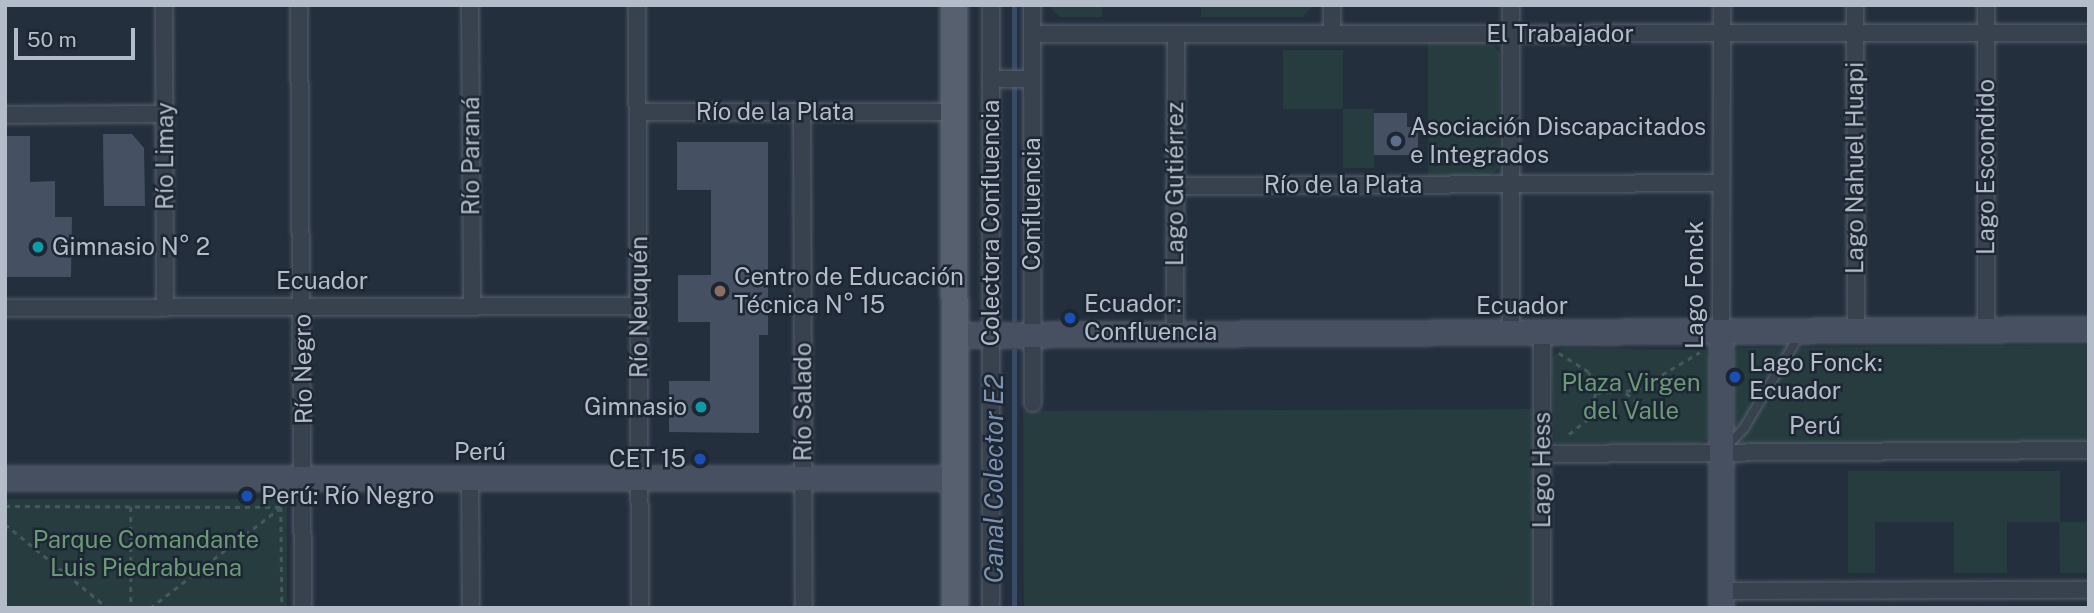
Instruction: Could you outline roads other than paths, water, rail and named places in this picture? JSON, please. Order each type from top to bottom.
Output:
[{"type":"main road","points":[[954,5],[955,608]]},
{"type":"street","name":"Río Limay","points":[[164,5],[165,308]]},
{"type":"street","name":"Río Negro","points":[[299,5],[303,608]]},
{"type":"street","name":"Río Paraná","points":[[470,5],[472,307]]},
{"type":"street","name":"Río Neuquén","points":[[637,5],[640,608]]},
{"type":"street","name":"Colectora Confluencia","points":[[990,5],[992,608]]},
{"type":"street","name":"Confluencia","points":[[1032,5],[1032,403]]},
{"type":"street","points":[[1332,5],[1332,34]]},
{"type":"street","points":[[1511,5],[1511,332]]},
{"type":"street","name":"Lago Fonck","points":[[1721,600],[1722,5]]},
{"type":"street","name":"Lago Nahuel Huapi","points":[[1855,5],[1856,330]]},
{"type":"street","name":"Lago Escondido","points":[[1986,5],[1986,330]]},
{"type":"street","name":"El Trabajador","points":[[1032,34],[2089,33]]},
{"type":"street","name":"Lago Gutiérrez","points":[[1175,34],[1175,334]]},
{"type":"street","points":[[991,79],[1032,79]]},
{"type":"street","name":"Río de la Plata","points":[[638,112],[954,112]]},
{"type":"street","name":"Río Salado","points":[[802,112],[804,608]]},
{"type":"street","points":[[5,115],[164,114]]},
{"type":"street","name":"Río de la Plata","points":[[1175,186],[1721,183]]},
{"type":"street","name":"Ecuador","points":[[5,308],[639,306]]},
{"type":"street","name":"Ecuador","points":[[955,335],[2089,329]]},
{"type":"street","name":"Lago Hess","points":[[1542,332],[1542,608]]},
{"type":"street","name":"Perú","points":[[1542,454],[2089,450]]},
{"type":"street","name":"Perú","points":[[5,478],[955,478]]},
{"type":"street","points":[[470,478],[471,608]]},
{"type":"street","points":[[1721,600],[2089,590]]},
{"type":"lane","points":[[1721,453],[1744,428],[1772,374],[1797,344],[1800,331]]},
{"type":"waterway","name":"Canal Colector E2","points":[[1014,5],[1014,73]]},
{"type":"waterway","name":"Canal Colector E2","points":[[1014,86],[1014,319]]},
{"type":"waterway","name":"Canal Colector E2","points":[[1014,351],[1014,608]]},
{"type":"place","name":"Asociación Discapacitados e Integrados","points":[[1396,141]]},
{"type":"place","name":"Gimnasio N° 2","points":[[38,247]]},
{"type":"place","name":"Centro de Educación Técnica N° 15","points":[[720,291]]},
{"type":"place","name":"Ecuador: Confluencia","points":[[1070,318]]},
{"type":"place","name":"Lago Fonck: Ecuador","points":[[1735,377]]},
{"type":"place","name":"Gimnasio","points":[[701,407]]},
{"type":"place","name":"CET 15","points":[[700,459]]},
{"type":"place","name":"Perú: Río Negro","points":[[247,496]]},
{"type":"park label","name":"Plaza Virgen del Valle","points":[[1631,397]]},
{"type":"park label","name":"Parque Comandante Luis Piedrabuena","points":[[146,554]]}]
